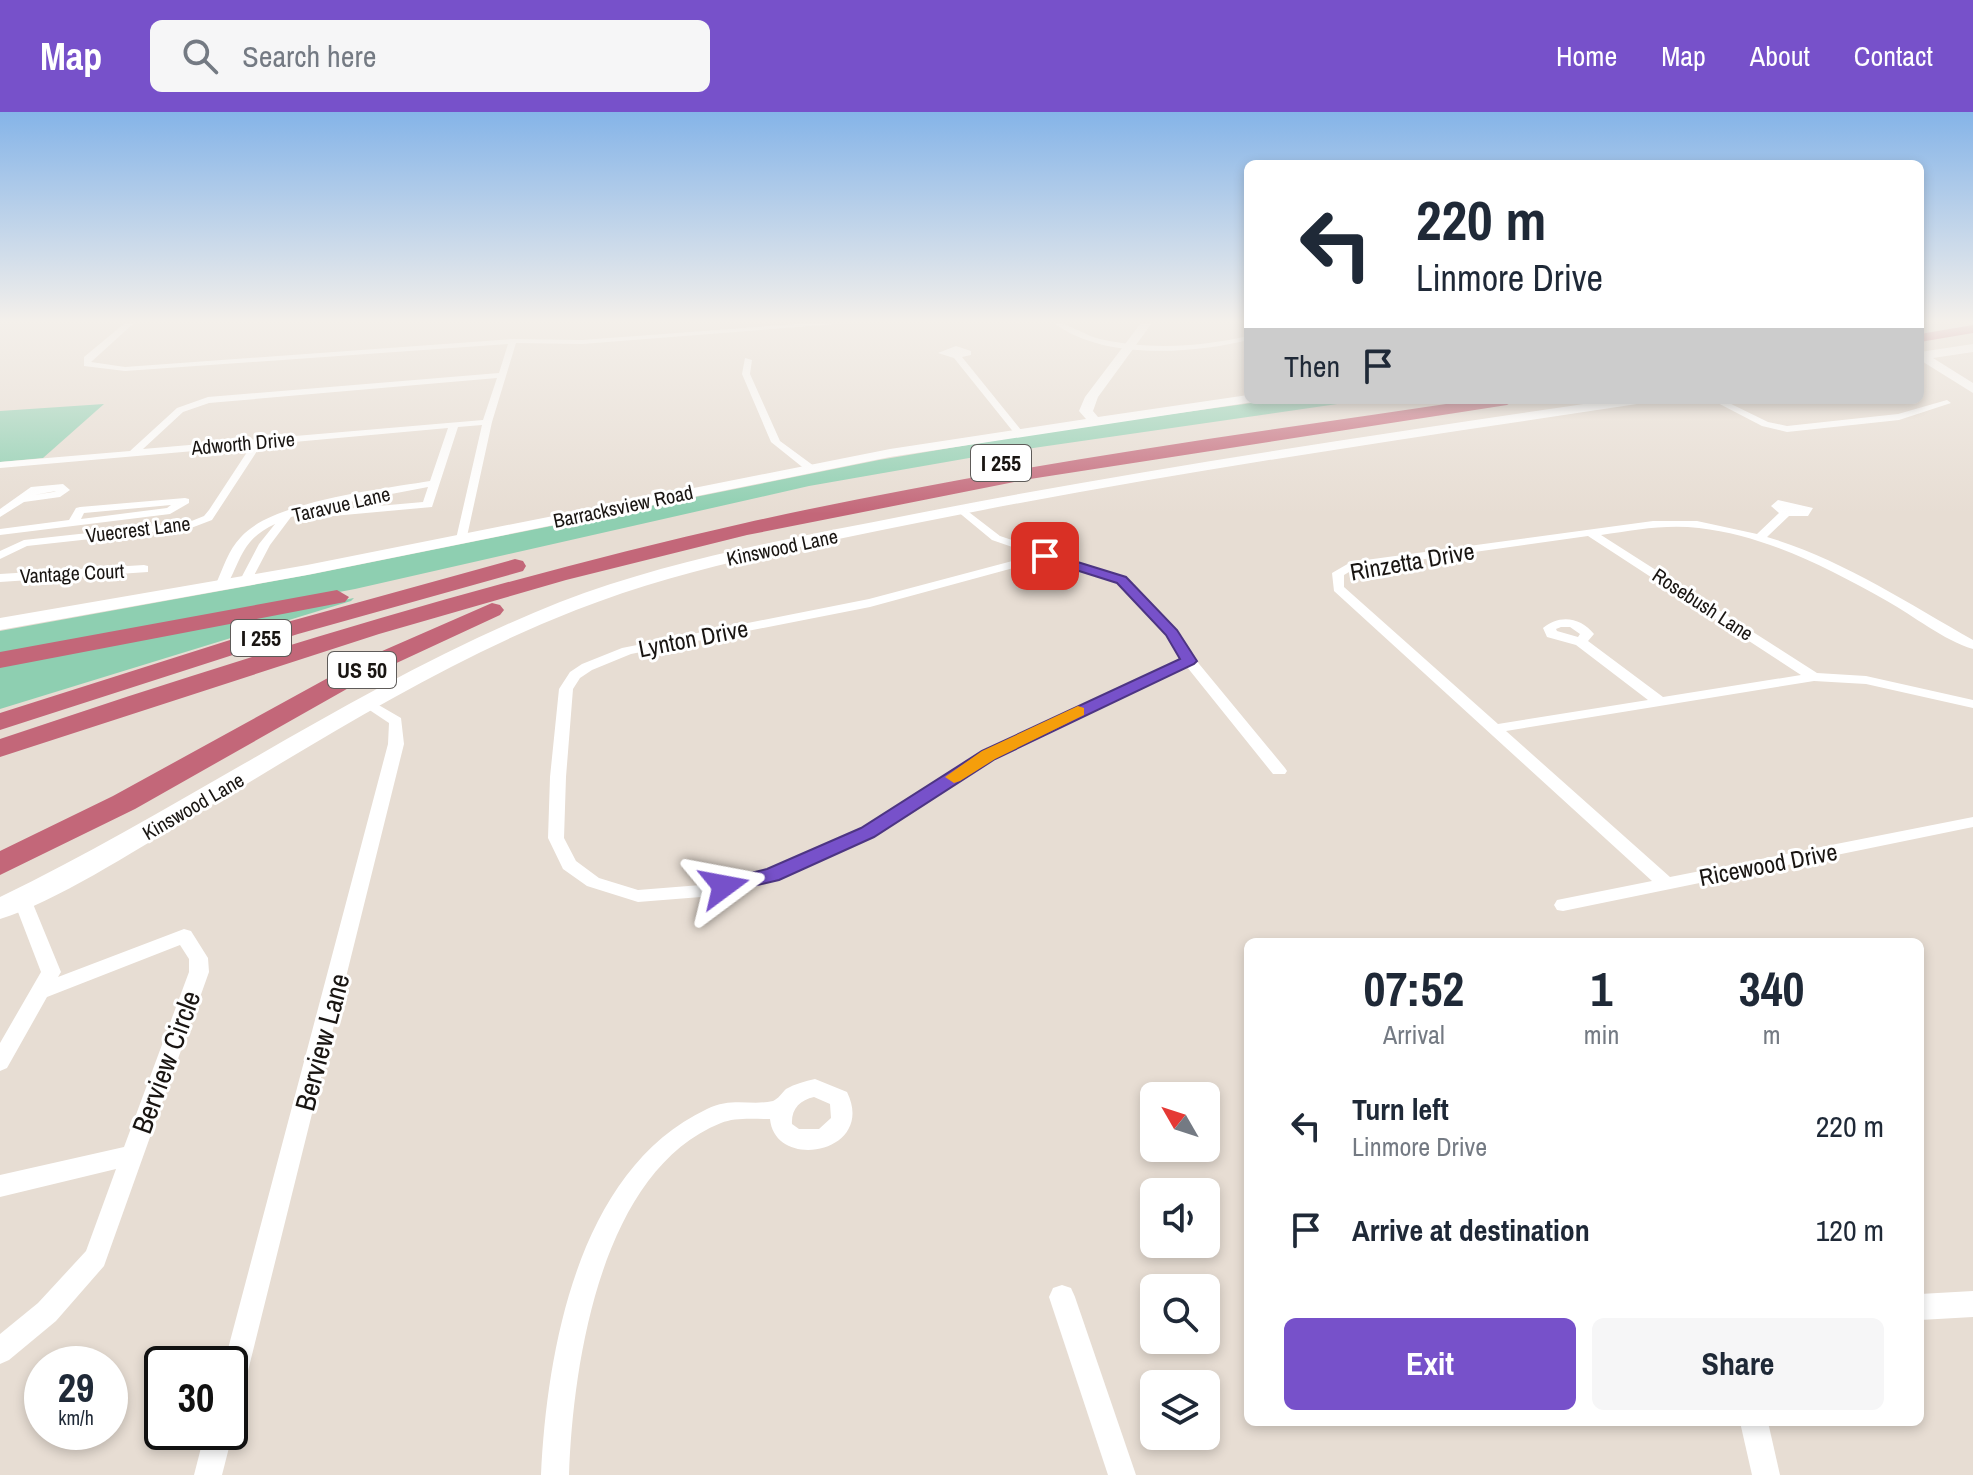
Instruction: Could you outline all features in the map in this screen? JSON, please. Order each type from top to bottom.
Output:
[{"type":"highway","name":"I 255","points":[[689,522],[929,475],[1400,404]]},
{"type":"highway","name":"I 255","points":[[0,748],[412,616],[592,566],[747,529],[998,480],[1482,404]]},
{"type":"highway","name":"US 50","points":[[0,864],[116,809],[335,685],[442,631],[551,588],[747,529]]},
{"type":"highway","name":"I 255","points":[[0,722],[289,629],[580,548]]},
{"type":"highway","points":[[0,660],[481,567],[524,563]]},
{"type":"street","points":[[133,453],[180,410],[208,400],[366,387]]},
{"type":"street","points":[[462,539],[487,422],[498,387]]},
{"type":"street","points":[[752,387],[776,442],[810,468]]},
{"type":"street","points":[[982,387],[1018,432]]},
{"type":"street","points":[[1094,421],[1086,409],[1102,387]]},
{"type":"street","name":"Barracksview Road","points":[[0,624],[245,582],[810,468],[1018,432],[1244,400]]},
{"type":"street","points":[[1724,404],[1773,427],[1787,429],[1899,417],[1947,403]]},
{"type":"street","name":"Kinswood Lane","points":[[0,909],[173,820],[433,666],[490,639],[623,587],[749,554],[961,509],[1612,404]]},
{"type":"street","name":"Adworth Drive","points":[[0,465],[487,422]]},
{"type":"street","points":[[245,582],[265,544],[288,516],[428,505],[454,424]]},
{"type":"street","name":"Vuecrest Lane","points":[[0,556],[24,543],[191,525],[208,518],[259,441]]},
{"type":"street","name":"Taravue Lane","points":[[221,586],[249,534],[288,516],[322,506],[434,483]]},
{"type":"street","points":[[0,514],[24,499]]},
{"type":"street","points":[[0,532],[170,511],[185,501],[80,510],[74,521]]},
{"type":"street","points":[[961,509],[1008,543],[1121,580],[1172,633],[1189,661],[1279,771]]},
{"type":"street","points":[[1786,513],[1761,536],[1807,554],[1973,645]]},
{"type":"street","name":"Rinzetta Drive","points":[[1666,884],[1338,588],[1338,573],[1351,566],[1591,533],[1693,523],[1761,536]]},
{"type":"street","name":"Rosebush Lane","points":[[1591,533],[1814,677]]},
{"type":"street","points":[[1004,564],[1009,559],[1008,543]]},
{"type":"street","name":"Lynton Drive","points":[[1045,556],[1004,564],[870,603],[627,651],[587,667],[575,675],[566,689],[556,838],[569,865],[593,882],[638,896],[701,891],[772,875],[868,833],[988,755],[1028,734],[1189,661]]},
{"type":"street","name":"Vantage Court","points":[[0,578],[144,569]]},
{"type":"street","points":[[1581,642],[1659,701]]},
{"type":"street","points":[[1493,729],[1814,677],[1866,680],[1973,704]]},
{"type":"street","name":"Berview Lane","points":[[242,1346],[396,744],[396,721],[370,704]]},
{"type":"street","name":"Ricewood Drive","points":[[1563,905],[1973,822]]},
{"type":"street","points":[[0,1062],[51,972],[22,899]]},
{"type":"street","name":"Berview Circle","points":[[0,1351],[47,1312],[95,1258],[199,972],[198,958],[184,936],[40,992]]},
{"type":"street","points":[[555,1475],[562,1375],[603,1233],[636,1174],[675,1137],[717,1114],[781,1110]]},
{"type":"street","name":"Berview Circle","points":[[0,1186],[132,1155]]},
{"type":"street","points":[[1062,1297],[1122,1475]]},
{"type":"street","points":[[1924,1307],[1973,1304]]},
{"type":"street","points":[[1755,1426],[1766,1475]]},
{"type":"street","points":[[208,1475],[214,1450]]},
{"type":"green space","points":[[104,404],[43,458],[0,462],[0,411]]},
{"type":"green space","points":[[1245,404],[1337,404],[992,454],[809,486],[355,589],[0,656],[0,631],[313,574],[879,460],[1062,429]]},
{"type":"green space","points":[[354,598],[351,601],[0,709],[0,666]]},
{"type":"slow traffic","points":[[954,777],[988,755],[1078,711]]},
{"type":"route","points":[[724,886],[772,875],[868,833],[988,755],[1189,661],[1172,633],[1121,580],[1045,556]]}]
